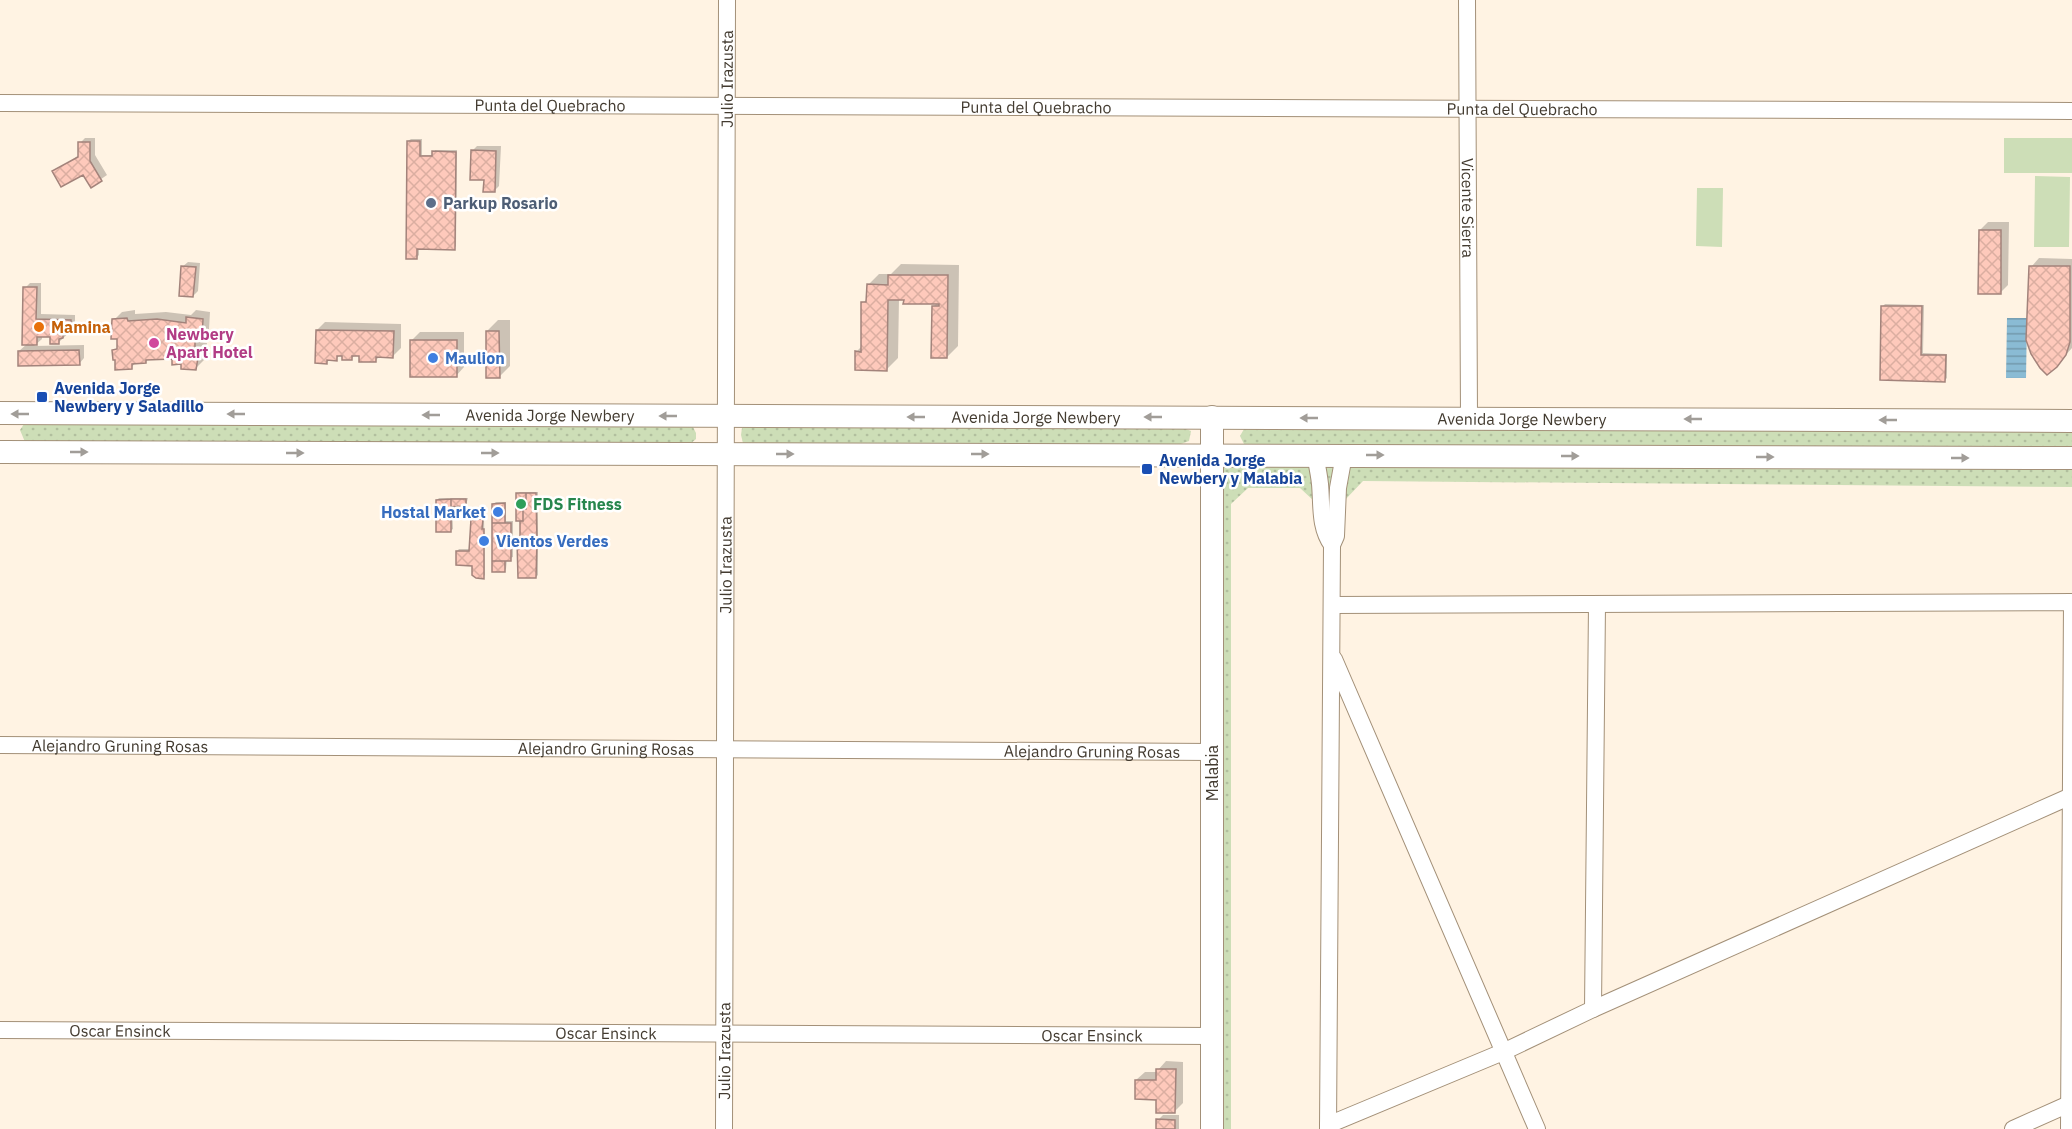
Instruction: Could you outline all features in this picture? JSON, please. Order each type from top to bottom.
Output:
[{"type":"main road","name":"Avenida Jorge Newbery","points":[[0,414],[2072,421]]},
{"type":"main road","name":"Malabia","points":[[1212,417],[1212,1129]]},
{"type":"main road","points":[[0,452],[2072,458]]},
{"type":"street","name":"Julio Irazusta","points":[[724,1129],[728,0]]},
{"type":"street","name":"Vicente Sierra","points":[[1467,0],[1469,418]]},
{"type":"street","name":"Punta del Quebracho","points":[[0,103],[2072,111]]},
{"type":"street","points":[[1315,455],[1321,514],[1327,538],[1332,545]]},
{"type":"street","points":[[1344,455],[1338,488],[1336,536],[1332,545],[1328,1127],[1503,1052],[1593,1009],[2071,796]]},
{"type":"street","points":[[1332,605],[2072,602],[2069,1129]]},
{"type":"street","points":[[1593,1009],[1597,604]]},
{"type":"street","points":[[1332,652],[1537,1129]]},
{"type":"street","name":"Alejandro Gruning Rosas","points":[[0,745],[1212,752]]},
{"type":"street","name":"Oscar Ensinck","points":[[0,1030],[1212,1036]]},
{"type":"street","points":[[2013,1129],[2069,1104]]},
{"type":"green space","points":[[2004,138],[2072,138],[2072,173],[2004,173]]},
{"type":"green space","points":[[2035,176],[2070,177],[2069,247],[2034,247]]},
{"type":"green space","points":[[1697,188],[1723,188],[1722,247],[1696,246]]},
{"type":"green space","points":[[24,424],[685,426],[693,427],[696,439],[690,444],[25,442],[20,430]]},
{"type":"green space","points":[[748,425],[1181,427],[1191,431],[1189,441],[1178,445],[743,443],[742,428]]},
{"type":"green space","points":[[1253,427],[2072,430],[2072,448],[1250,446],[1244,444],[1240,436],[1244,429]]},
{"type":"green space","points":[[1212,455],[2072,458],[2072,487],[1363,481],[1344,501],[1324,497],[1314,501],[1300,488],[1248,488],[1231,504],[1231,1129],[1212,1129]]},
{"type":"water","points":[[2007,318],[2027,318],[2026,378],[2006,378]]},
{"type":"building","name":"Parkup Rosario","points":[[407,141],[420,141],[420,156],[432,156],[432,151],[456,152],[455,250],[417,249],[417,259],[406,259]]},
{"type":"building","points":[[78,142],[90,142],[90,161],[102,181],[91,188],[83,175],[61,187],[52,171],[78,157]]},
{"type":"building","points":[[471,150],[496,151],[495,192],[483,192],[484,180],[470,180]]},
{"type":"building","points":[[1979,230],[2001,230],[2001,294],[1978,294]]},
{"type":"building","points":[[181,266],[196,267],[193,297],[179,296]]},
{"type":"building","points":[[2029,266],[2070,266],[2070,342],[2066,355],[2047,375],[2031,354],[2026,340]]},
{"type":"building","points":[[888,275],[948,275],[947,358],[931,358],[932,306],[939,306],[939,304],[903,304],[904,300],[888,300],[887,371],[855,370],[855,351],[861,352],[861,302],[866,302],[867,284],[888,285]]},
{"type":"building","points":[[23,287],[37,287],[36,319],[71,320],[71,334],[63,334],[63,338],[59,339],[59,344],[50,344],[50,337],[37,337],[37,345],[22,345]]},
{"type":"building","points":[[1881,306],[1922,306],[1921,355],[1946,355],[1945,382],[1880,380]]},
{"type":"building","points":[[186,317],[203,319],[202,339],[195,339],[195,350],[199,351],[196,370],[181,369],[181,364],[172,365],[172,359],[146,360],[146,363],[132,364],[132,369],[115,370],[112,350],[117,349],[117,339],[111,339],[112,319],[127,318],[128,321],[157,319],[186,323]]},
{"type":"building","points":[[316,330],[394,331],[393,358],[376,357],[376,362],[359,362],[359,356],[352,356],[352,360],[342,360],[342,356],[337,356],[337,361],[327,360],[327,364],[315,363]]},
{"type":"building","points":[[486,331],[499,331],[500,378],[486,378]]},
{"type":"building","name":"Maulion","points":[[410,340],[457,340],[457,377],[410,377]]},
{"type":"building","points":[[79,350],[80,365],[18,366],[18,351]]},
{"type":"building","points":[[516,493],[526,493],[523,521],[516,521]]},
{"type":"building","points":[[526,493],[536,493],[537,541],[520,541],[520,521],[523,521],[523,509],[526,509]]},
{"type":"building","points":[[451,499],[466,499],[466,506],[451,507]]},
{"type":"building","points":[[451,499],[451,532],[436,532],[436,500]]},
{"type":"building","points":[[505,503],[505,523],[492,523],[492,504]]},
{"type":"building","points":[[471,519],[483,519],[484,579],[472,575],[472,566],[456,565],[456,551],[469,551]]},
{"type":"building","points":[[492,523],[511,523],[511,561],[492,561]]},
{"type":"building","points":[[517,541],[537,541],[536,578],[518,578]]},
{"type":"building","points":[[492,561],[505,561],[505,572],[492,572]]},
{"type":"building","points":[[1156,1069],[1176,1069],[1175,1113],[1156,1113],[1156,1100],[1135,1099],[1135,1080],[1156,1080]]},
{"type":"building","points":[[1156,1119],[1175,1120],[1175,1129],[1156,1129]]},
{"type":"place","name":"Parkup Rosario","points":[[431,203]]},
{"type":"place","name":"Mamina","points":[[39,327]]},
{"type":"place","name":"Newbery Apart Hotel","points":[[154,343]]},
{"type":"place","name":"Maulion","points":[[433,358]]},
{"type":"place","name":"Avenida Jorge Newbery y Saladillo","points":[[42,397]]},
{"type":"place","name":"Avenida Jorge Newbery y Malabia","points":[[1147,469]]},
{"type":"place","name":"FDS Fitness","points":[[521,504]]},
{"type":"place","name":"Hostal Market","points":[[498,512]]},
{"type":"place","name":"Vientos Verdes","points":[[484,541]]}]
